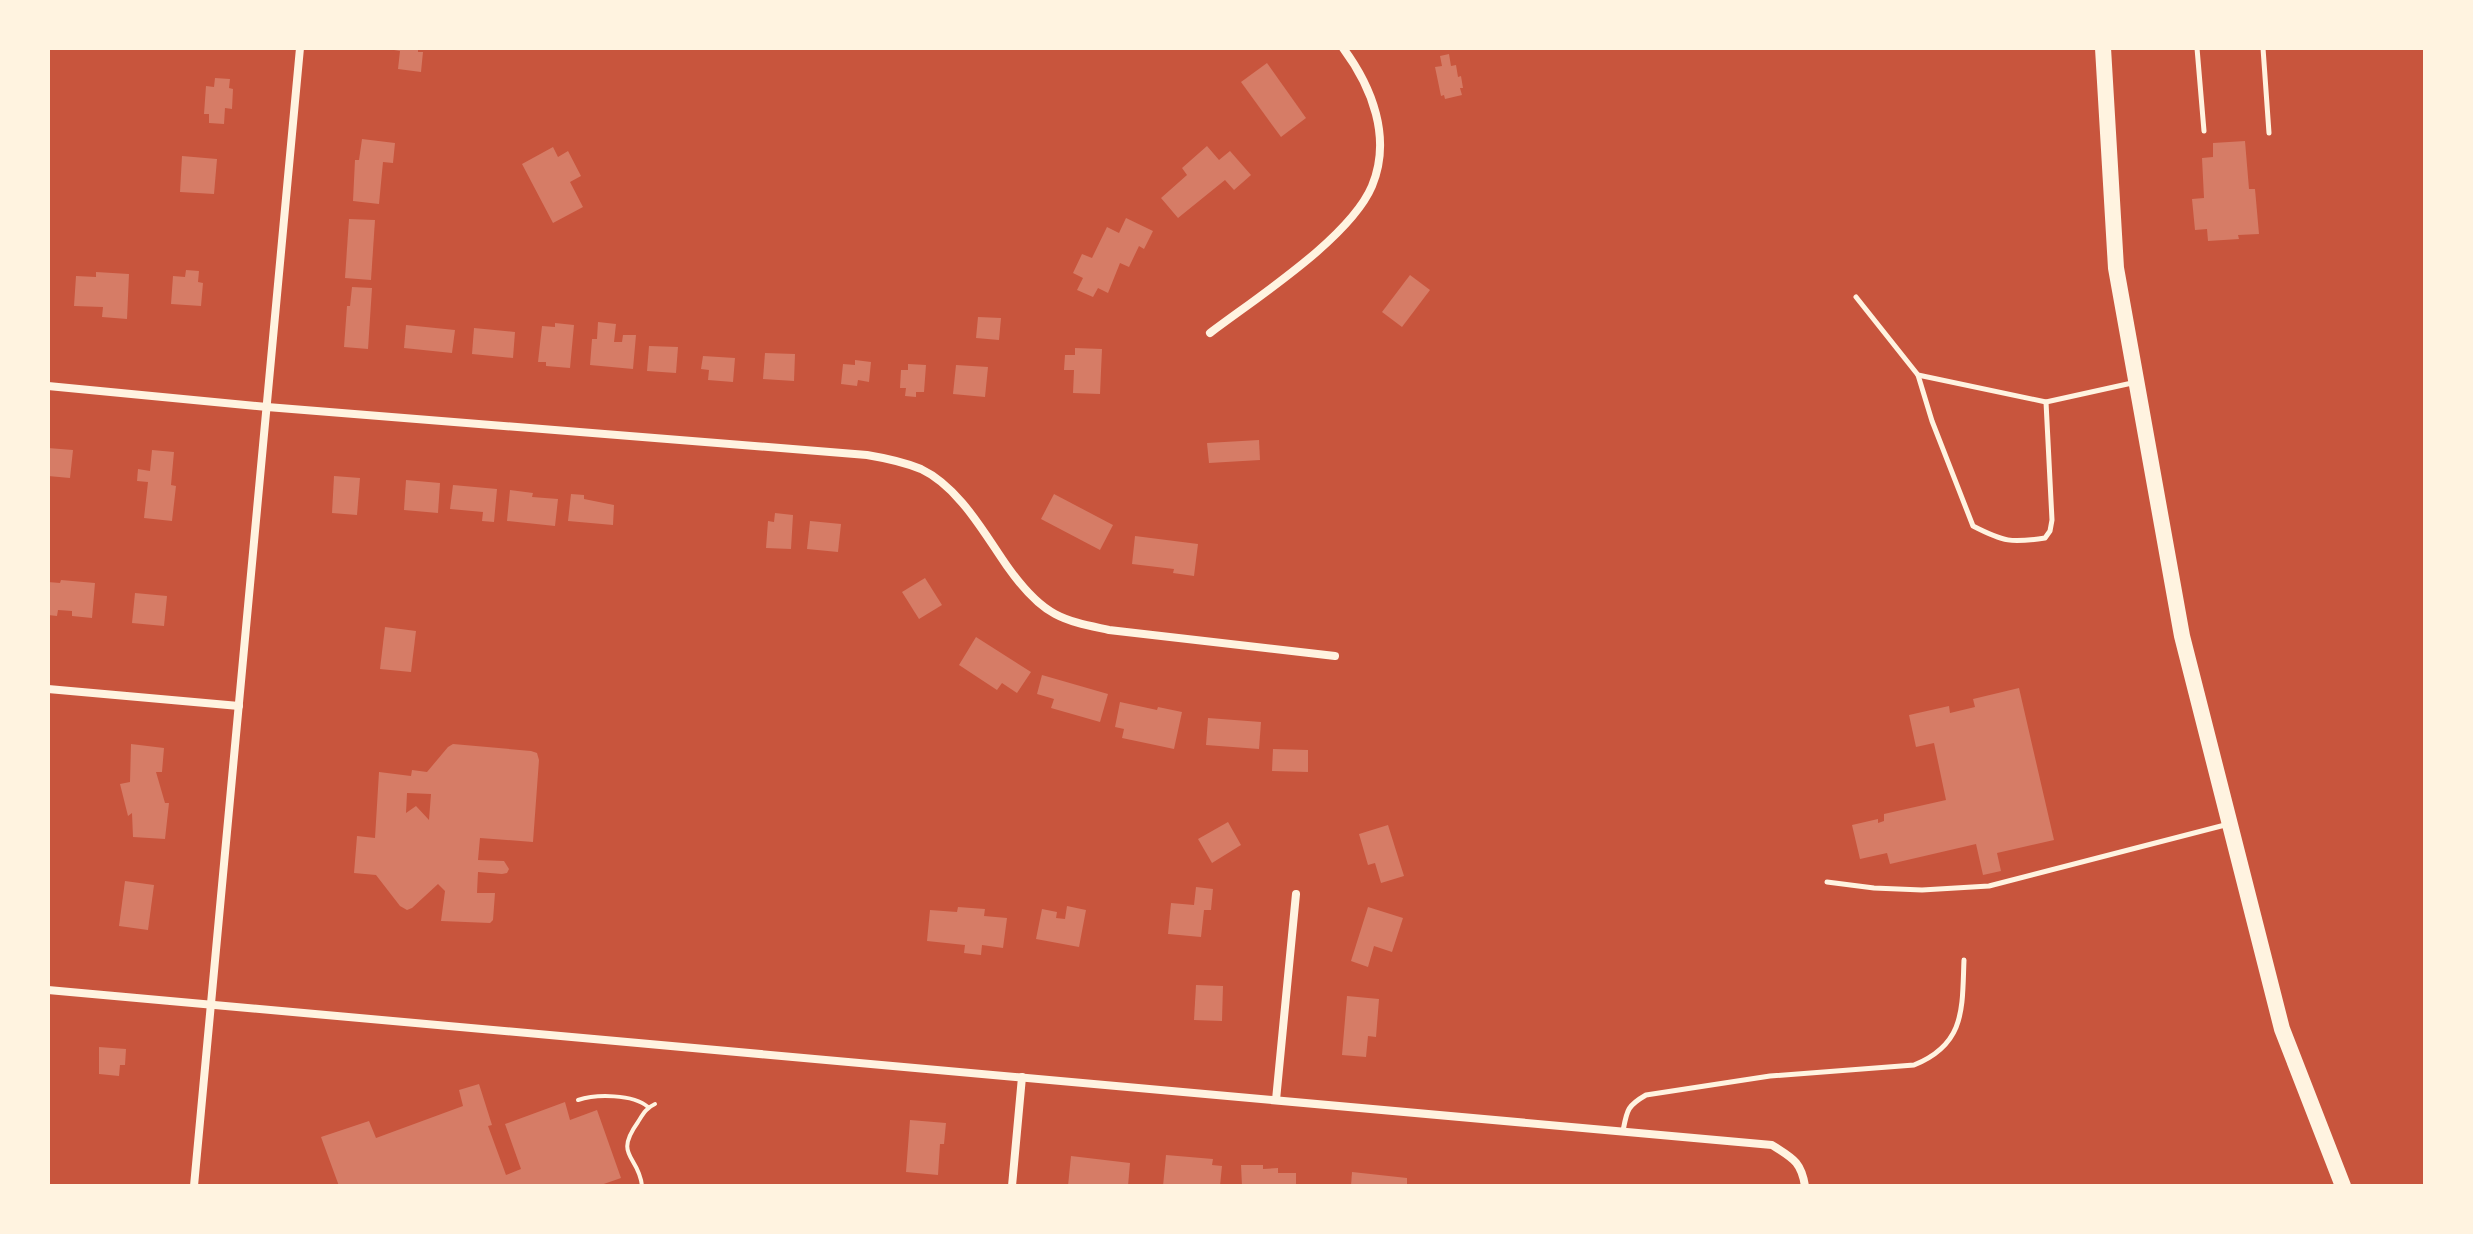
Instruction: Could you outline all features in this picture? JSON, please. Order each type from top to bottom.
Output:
[{"type":"main road","points":[[2103,48],[2116,268],[2182,636],[2282,1029],[2343,1186]]},
{"type":"street","points":[[194,1186],[300,48]]},
{"type":"street","points":[[1210,333],[1310,258],[1352,216],[1372,186],[1381,136],[1374,105],[1343,48]]},
{"type":"street","points":[[48,386],[267,407],[867,455],[897,461],[923,470],[942,484],[967,509],[1019,583],[1052,613],[1109,630],[1335,656]]},
{"type":"street","points":[[48,689],[239,706]]},
{"type":"street","points":[[1276,1100],[1296,894]]},
{"type":"street","points":[[48,990],[1772,1145],[1796,1160],[1805,1186]]},
{"type":"street","points":[[1012,1186],[1022,1077]]},
{"type":"lane","points":[[2197,48],[2204,131]]},
{"type":"lane","points":[[2263,48],[2269,133]]},
{"type":"lane","points":[[1856,297],[1918,375],[1932,421],[1973,526],[1998,539],[2018,542],[2045,538],[2050,531],[2046,402]]},
{"type":"lane","points":[[1918,375],[2046,402],[2137,382]]},
{"type":"lane","points":[[1827,882],[1922,890],[1989,886],[2230,823]]},
{"type":"lane","points":[[1623,1132],[1631,1103],[1646,1095],[1770,1076],[1914,1065],[1929,1059],[1946,1045],[1958,1021],[1964,960]]},
{"type":"path","points":[[578,1100],[591,1096],[632,1099],[648,1107]]},
{"type":"path","points":[[642,1186],[639,1173],[627,1153],[626,1143],[648,1107],[655,1104]]},
{"type":"building","points":[[394,48],[418,48],[418,52],[423,52],[421,72],[398,69],[400,51]]},
{"type":"building","points":[[1449,54],[1451,66],[1456,65],[1458,77],[1461,76],[1463,88],[1460,88],[1462,95],[1445,99],[1444,95],[1441,96],[1435,67],[1442,66],[1440,56]]},
{"type":"building","points":[[1267,63],[1306,118],[1281,137],[1241,82]]},
{"type":"building","points":[[215,78],[230,79],[229,88],[233,89],[232,109],[225,108],[224,124],[209,123],[209,114],[204,114],[206,86],[214,87]]},
{"type":"building","points":[[362,139],[395,143],[393,163],[383,162],[379,204],[353,201],[355,160],[359,160]]},
{"type":"building","points":[[2245,141],[2249,189],[2255,189],[2259,234],[2208,241],[2207,229],[2195,230],[2192,199],[2204,198],[2202,158],[2213,157],[2213,143]]},
{"type":"building","points":[[1207,146],[1219,160],[1230,151],[1251,175],[1234,190],[1225,180],[1178,218],[1161,198],[1187,175],[1182,168]]},
{"type":"building","points":[[553,147],[558,157],[568,151],[581,176],[570,182],[583,207],[553,223],[522,164]]},
{"type":"building","points":[[182,156],[217,159],[214,194],[180,192]]},
{"type":"building","points":[[1126,218],[1153,231],[1144,249],[1139,246],[1129,267],[1120,263],[1108,293],[1098,288],[1093,297],[1077,290],[1083,278],[1073,273],[1082,254],[1092,258],[1107,227],[1119,233]]},
{"type":"building","points":[[349,219],[375,220],[371,280],[345,278]]},
{"type":"building","points":[[186,270],[199,271],[198,282],[203,283],[201,306],[171,304],[173,276],[185,277]]},
{"type":"building","points":[[96,272],[129,274],[127,319],[102,317],[103,307],[74,306],[76,276],[96,277]]},
{"type":"building","points":[[1410,275],[1430,290],[1402,327],[1382,312]]},
{"type":"building","points":[[352,287],[372,288],[368,349],[344,347],[347,306],[350,306]]},
{"type":"building","points":[[978,317],[1001,318],[999,340],[976,338]]},
{"type":"building","points":[[598,322],[616,324],[614,342],[622,342],[623,335],[636,335],[633,369],[590,365],[592,339],[597,339]]},
{"type":"building","points":[[555,323],[574,325],[570,368],[546,366],[546,362],[538,362],[542,326],[555,327]]},
{"type":"building","points":[[406,325],[455,330],[452,353],[404,348]]},
{"type":"building","points":[[474,328],[515,332],[513,358],[472,354]]},
{"type":"building","points":[[649,346],[678,347],[676,373],[647,371]]},
{"type":"building","points":[[1075,348],[1102,349],[1100,394],[1073,393],[1074,370],[1064,370],[1065,355],[1075,355]]},
{"type":"building","points":[[765,353],[795,354],[794,381],[763,379]]},
{"type":"building","points":[[703,356],[735,358],[733,382],[708,380],[709,370],[701,369]]},
{"type":"building","points":[[855,360],[871,362],[869,382],[858,380],[857,386],[841,384],[843,364],[855,365]]},
{"type":"building","points":[[908,364],[926,365],[924,392],[916,392],[916,397],[905,396],[906,388],[900,388],[901,370],[908,370]]},
{"type":"building","points":[[956,365],[988,367],[985,397],[953,394]]},
{"type":"building","points":[[1259,440],[1260,460],[1209,463],[1207,443]]},
{"type":"building","points":[[48,448],[73,450],[70,478],[48,476]]},
{"type":"building","points":[[152,450],[174,452],[171,485],[176,486],[172,521],[144,518],[148,482],[137,481],[138,469],[150,471]]},
{"type":"building","points":[[334,476],[360,478],[357,515],[332,513]]},
{"type":"building","points":[[406,480],[440,483],[438,513],[404,510]]},
{"type":"building","points":[[453,485],[497,489],[494,522],[482,521],[483,512],[450,509]]},
{"type":"building","points":[[510,490],[533,493],[532,497],[558,499],[555,526],[507,521]]},
{"type":"building","points":[[571,494],[614,505],[613,525],[568,521]]},
{"type":"building","points":[[1054,494],[1113,525],[1100,550],[1041,519]]},
{"type":"building","points":[[775,513],[793,515],[791,549],[766,548],[768,521],[774,522]]},
{"type":"building","points":[[810,521],[841,524],[838,552],[807,549]]},
{"type":"building","points":[[1135,536],[1198,544],[1194,576],[1173,573],[1174,569],[1132,564]]},
{"type":"building","points":[[925,578],[942,605],[919,619],[902,592]]},
{"type":"building","points":[[61,580],[95,583],[92,618],[72,616],[72,611],[58,610],[57,616],[48,615],[48,582],[60,583]]},
{"type":"building","points":[[135,593],[167,596],[164,626],[132,623]]},
{"type":"building","points":[[385,627],[416,631],[411,672],[380,669]]},
{"type":"building","points":[[976,637],[1031,672],[1017,693],[1002,683],[997,690],[959,665]]},
{"type":"building","points":[[1042,675],[1108,694],[1100,722],[1051,708],[1054,699],[1037,694]]},
{"type":"building","points":[[2019,688],[2054,840],[1997,853],[2001,871],[1983,875],[1976,844],[1890,864],[1887,853],[1860,859],[1852,825],[1878,819],[1878,823],[1884,821],[1884,814],[1946,800],[1934,743],[1916,747],[1909,715],[1949,706],[1950,713],[1975,707],[1973,699]]},
{"type":"building","points":[[1120,702],[1182,712],[1174,749],[1122,738],[1124,729],[1115,727]]},
{"type":"building","points":[[1208,718],[1261,722],[1259,749],[1206,745]]},
{"type":"building","points":[[131,744],[164,748],[162,772],[156,772],[165,803],[169,803],[165,839],[133,837],[132,813],[128,816],[120,784],[130,782]]},
{"type":"building","points":[[453,744],[531,751],[537,753],[539,760],[533,842],[480,838],[478,860],[504,861],[509,869],[502,874],[478,872],[477,893],[495,893],[493,920],[490,923],[441,921],[445,891],[438,884],[407,910],[400,906],[376,875],[354,873],[357,836],[375,838],[379,772],[411,776],[412,770],[427,772]],"holes":[[[407,793],[431,794],[429,820],[416,806],[406,813]]]},
{"type":"building","points":[[1273,749],[1308,750],[1308,772],[1272,771]]},
{"type":"building","points":[[1228,822],[1241,845],[1212,863],[1198,839]]},
{"type":"building","points":[[1388,825],[1404,876],[1381,883],[1375,863],[1368,865],[1359,834]]},
{"type":"building","points":[[125,881],[154,885],[148,930],[119,926]]},
{"type":"building","points":[[1196,887],[1213,889],[1211,910],[1204,910],[1201,937],[1168,934],[1171,903],[1194,905]]},
{"type":"building","points":[[1067,906],[1086,910],[1079,947],[1036,939],[1042,909],[1057,912],[1056,918],[1065,919]]},
{"type":"building","points":[[958,907],[985,909],[984,916],[1007,918],[1003,948],[982,945],[981,955],[964,953],[965,945],[927,941],[930,910],[957,912]]},
{"type":"building","points":[[1368,907],[1403,918],[1392,952],[1374,946],[1368,967],[1351,961]]},
{"type":"building","points":[[1196,985],[1223,986],[1222,1021],[1194,1020]]},
{"type":"building","points":[[1347,996],[1379,999],[1376,1037],[1368,1036],[1366,1057],[1342,1055]]},
{"type":"building","points":[[99,1047],[126,1049],[125,1065],[120,1065],[119,1076],[99,1074]]},
{"type":"building","points":[[479,1084],[492,1125],[488,1126],[506,1175],[521,1169],[505,1124],[565,1102],[570,1120],[597,1110],[621,1178],[598,1186],[339,1186],[321,1137],[369,1121],[376,1138],[463,1106],[459,1090]]},
{"type":"building","points":[[910,1120],[946,1123],[944,1144],[940,1144],[938,1175],[906,1172]]},
{"type":"building","points":[[1166,1155],[1213,1159],[1212,1165],[1222,1166],[1220,1186],[1163,1186]]},
{"type":"building","points":[[1071,1156],[1130,1163],[1128,1186],[1068,1186]]},
{"type":"building","points":[[1241,1165],[1263,1165],[1263,1169],[1278,1168],[1278,1173],[1296,1173],[1296,1186],[1242,1186]]},
{"type":"building","points":[[1352,1172],[1407,1178],[1407,1186],[1351,1186]]}]
